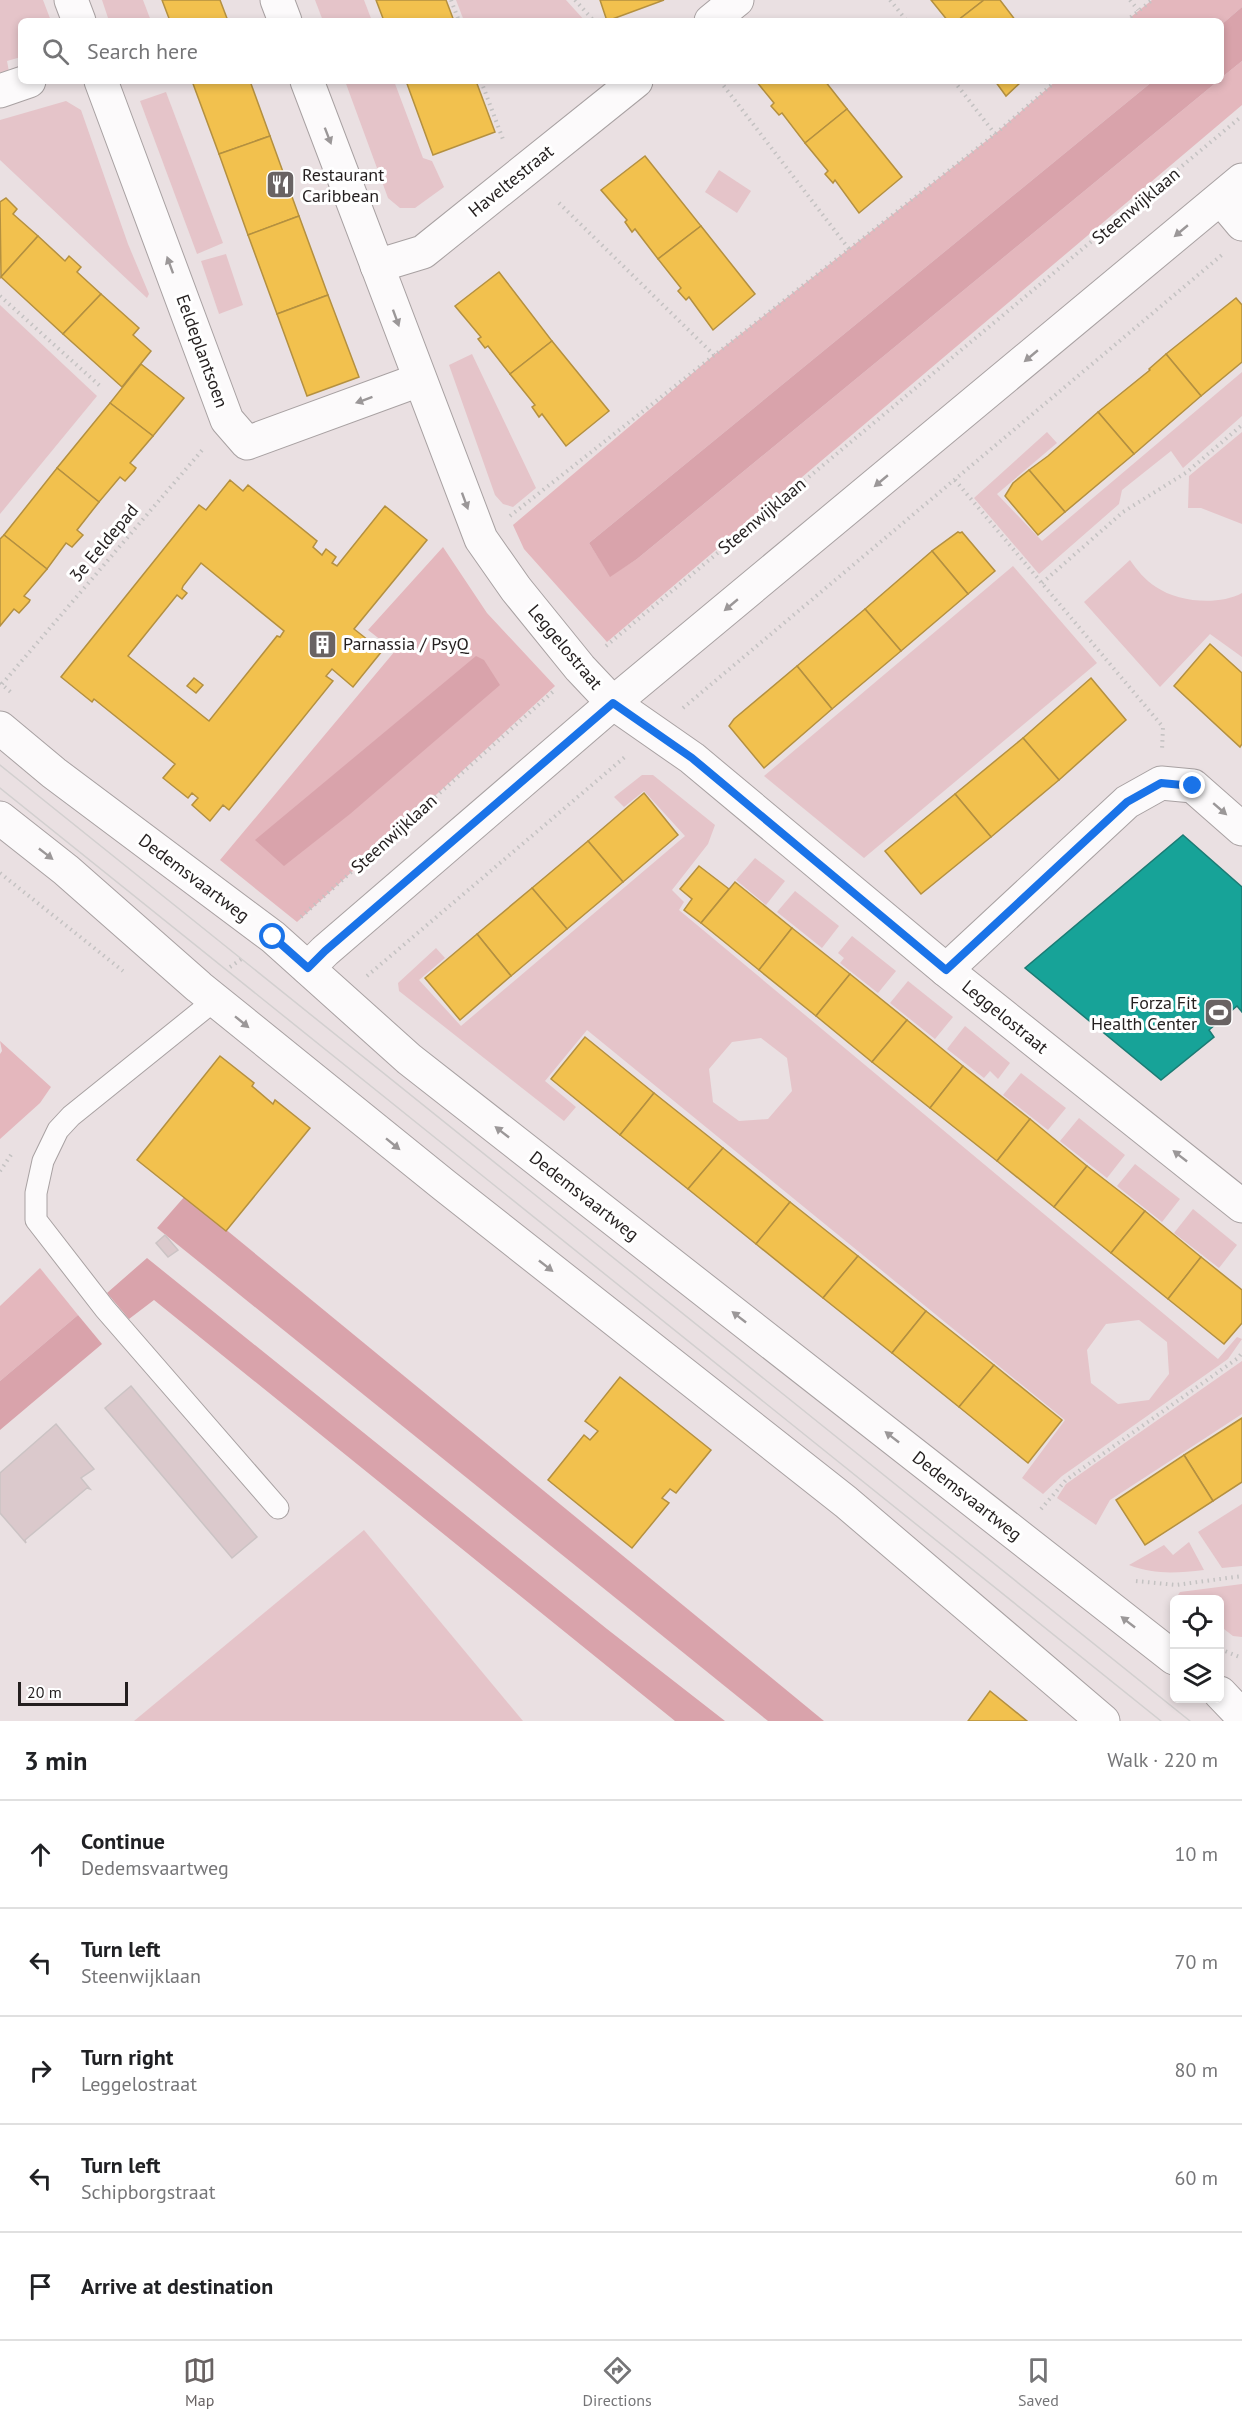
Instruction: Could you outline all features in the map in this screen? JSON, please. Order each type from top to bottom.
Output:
[{"type":"street","points":[[71,0],[78,18]]},
{"type":"street","points":[[277,0],[284,18]]},
{"type":"street","points":[[715,18],[737,0]]},
{"type":"street","points":[[0,91],[20,84]]},
{"type":"street","name":"Eeldeplantsoen","points":[[102,84],[227,420],[247,443],[419,380]]},
{"type":"street","name":"Leggelostraat","points":[[309,84],[419,380],[481,539],[516,589],[580,668],[613,703],[692,758],[946,970],[1235,1189]]},
{"type":"street","name":"Haveltestraat","points":[[377,266],[423,252],[632,84]]},
{"type":"street","points":[[308,968],[613,703],[1231,189],[1242,224]]},
{"type":"street","name":"Dedemsvaartweg","points":[[0,728],[54,772],[273,937],[409,1059],[1170,1655]]},
{"type":"street","points":[[946,970],[1127,802],[1161,783],[1193,786],[1242,829]]},
{"type":"street","points":[[0,818],[66,870],[129,928],[215,1000],[444,1185],[846,1502],[1103,1721]]},
{"type":"street","points":[[1224,1697],[1242,1716]]},
{"type":"lane","points":[[215,1000],[70,1116],[58,1130],[41,1172],[36,1193],[36,1220],[105,1309],[278,1508]]},
{"type":"path","points":[[451,0],[458,18]]},
{"type":"path","points":[[575,0],[591,18]]},
{"type":"path","points":[[890,0],[905,18]]},
{"type":"path","points":[[1130,0],[1138,10]]},
{"type":"path","points":[[1129,18],[1152,0]]},
{"type":"path","points":[[482,84],[505,143]]},
{"type":"path","points":[[722,84],[849,249]]},
{"type":"path","points":[[956,84],[995,134]]},
{"type":"path","points":[[481,539],[995,134],[1053,84]]},
{"type":"path","name":"Steenwijklaan","points":[[299,918],[580,668],[1242,117]]},
{"type":"path","points":[[560,203],[714,355]]},
{"type":"path","points":[[362,981],[654,732],[1224,253]]},
{"type":"path","points":[[0,296],[100,386]]},
{"type":"path","name":"3e Eeldepad","points":[[2,684],[227,420]]},
{"type":"path","points":[[1042,583],[1123,512],[1187,472],[1242,425]]},
{"type":"path","points":[[955,480],[1163,727],[1161,783]]},
{"type":"path","points":[[1035,1516],[1066,1480],[1238,1359],[1242,1353]]},
{"type":"path","points":[[1134,1581],[1176,1586],[1242,1576]]},
{"type":"path","points":[[1224,1651],[1242,1658]]},
{"type":"shaded area","points":[[0,0],[43,0],[50,18],[18,18],[18,58],[7,61],[9,72],[0,75]]},
{"type":"shaded area","points":[[102,0],[143,0],[150,18],[108,18]]},
{"type":"shaded area","points":[[315,0],[364,0],[371,18],[322,18]]},
{"type":"shaded area","points":[[456,0],[566,0],[582,18],[463,18]]},
{"type":"shaded area","points":[[1152,0],[1242,0],[1242,7],[1224,22],[1224,18],[1130,18]]},
{"type":"shaded area","points":[[1242,7],[1242,61],[1224,76],[1224,22]]},
{"type":"shaded area","points":[[1242,61],[1242,105],[607,642],[524,549],[513,525],[714,355],[995,134],[1053,84],[1149,84],[589,543],[610,576],[637,559],[1214,84],[1224,84],[1224,76]]},
{"type":"shaded area","points":[[346,84],[395,84],[423,158],[432,161],[444,187],[415,208],[400,208],[388,198]]},
{"type":"shaded area","points":[[1149,84],[1214,84],[637,559],[610,577],[589,543]]},
{"type":"shaded area","points":[[166,92],[223,243],[197,254],[140,101]]},
{"type":"shaded area","points":[[66,101],[81,110],[128,244],[149,294],[147,298],[0,160],[0,120]]},
{"type":"shaded area","points":[[719,170],[751,191],[737,213],[705,192]]},
{"type":"shaded area","points":[[226,254],[243,305],[219,314],[201,261]]},
{"type":"shaded area","points":[[0,305],[97,396],[0,514]]},
{"type":"shaded area","points":[[472,354],[536,488],[513,507],[503,504],[495,495],[449,365]]},
{"type":"shaded area","points":[[1242,372],[1242,416],[1183,468],[1171,451],[1122,490],[1119,504],[1039,574],[974,498],[1047,432],[1057,443],[997,494],[1042,541]]},
{"type":"shaded area","points":[[1242,432],[1242,524],[1201,508],[1188,508],[1189,476]]},
{"type":"shaded area","points":[[443,547],[487,613],[555,686],[297,922],[220,860],[395,651],[368,630]]},
{"type":"shaded area","points":[[1130,560],[1152,584],[1175,596],[1210,601],[1222,600],[1242,593],[1242,657],[1210,634],[1160,687],[1084,602]]},
{"type":"shaded area","points":[[1013,566],[1097,663],[864,858],[764,776]]},
{"type":"shaded area","points":[[476,656],[484,660],[500,685],[350,814],[284,866],[255,840]]},
{"type":"shaded area","points":[[642,775],[653,775],[715,825],[708,844],[672,890],[684,902],[679,910],[1218,1359],[1237,1337],[1242,1339],[1228,1359],[1062,1476],[1043,1494],[1022,1478],[1065,1420],[587,1030],[545,1081],[576,1107],[564,1121],[399,991],[398,983],[436,948],[445,958],[419,980],[461,1026],[685,836],[644,791],[624,807],[614,797]],"holes":[[[761,1038],[787,1058],[792,1091],[768,1119],[739,1121],[713,1102],[709,1069],[732,1042]],[[1139,1320],[1167,1342],[1169,1374],[1149,1400],[1118,1404],[1091,1383],[1087,1350],[1106,1324]]]},
{"type":"shaded area","points":[[755,858],[785,881],[766,905],[736,880]]},
{"type":"shaded area","points":[[795,891],[839,926],[822,948],[777,912]]},
{"type":"shaded area","points":[[852,936],[896,971],[878,993],[840,963],[844,958],[838,953]]},
{"type":"shaded area","points":[[908,981],[953,1017],[935,1039],[890,1003]]},
{"type":"shaded area","points":[[965,1026],[1010,1063],[998,1079],[990,1071],[984,1078],[947,1049]]},
{"type":"shaded area","points":[[0,1041],[51,1087],[40,1103],[0,1139],[0,1054],[2,1051]]},
{"type":"shaded area","points":[[1021,1073],[1066,1108],[1048,1130],[1003,1095]]},
{"type":"shaded area","points":[[1079,1118],[1125,1155],[1107,1178],[1060,1141]]},
{"type":"shaded area","points":[[1135,1164],[1180,1199],[1162,1222],[1117,1186]]},
{"type":"shaded area","points":[[185,1196],[824,1721],[768,1721],[157,1228]]},
{"type":"shaded area","points":[[1193,1209],[1237,1245],[1219,1268],[1174,1233]]},
{"type":"shaded area","points":[[147,1258],[607,1629],[725,1721],[675,1721],[154,1300],[129,1319],[107,1293]]},
{"type":"shaded area","points":[[40,1268],[78,1315],[0,1381],[0,1306]]},
{"type":"shaded area","points":[[78,1315],[102,1344],[0,1430],[0,1381]]},
{"type":"shaded area","points":[[1242,1361],[1242,1414],[1110,1500],[1096,1525],[1057,1498],[1066,1484]]},
{"type":"shaded area","points":[[1242,1504],[1242,1566],[1222,1568],[1198,1532]]},
{"type":"shaded area","points":[[364,1530],[523,1721],[134,1721]]},
{"type":"shaded area","points":[[1189,1542],[1204,1570],[1166,1572],[1129,1565],[1164,1545],[1173,1555]]},
{"type":"shaded area","points":[[1242,1584],[1242,1637],[1233,1636],[1224,1629],[1224,1595],[1178,1595],[1180,1592]]},
{"type":"building: Homes","points":[[162,0],[220,0],[227,18],[169,18]]},
{"type":"building: Homes","points":[[376,0],[446,0],[453,18],[383,18]]},
{"type":"building: Homes","points":[[600,0],[664,0],[615,18],[606,18]]},
{"type":"building: Homes","points":[[931,0],[984,0],[961,18],[946,18]]},
{"type":"building: Homes","points":[[984,0],[1000,0],[1014,18],[961,18]]},
{"type":"building: Homes","points":[[193,84],[251,84],[270,136],[219,154]]},
{"type":"building: Homes","points":[[407,84],[477,84],[495,132],[433,155]]},
{"type":"building: Homes","points":[[758,84],[827,84],[847,109],[805,143],[782,113],[779,115],[771,106],[774,103]]},
{"type":"building: Homes","points":[[997,84],[1019,84],[1006,96]]},
{"type":"building: Homes","points":[[847,109],[902,177],[859,213],[835,180],[833,183],[825,174],[828,171],[805,143]]},
{"type":"building: Homes","points":[[270,136],[299,216],[248,235],[219,154]]},
{"type":"building: Homes","points":[[645,156],[701,226],[658,259],[635,229],[632,232],[625,222],[627,220],[601,190]]},
{"type":"building: Homes","points":[[6,198],[17,209],[13,214],[38,236],[1,277],[0,202]]},
{"type":"building: Homes","points":[[299,216],[328,295],[277,314],[248,235]]},
{"type":"building: Homes","points":[[701,226],[755,294],[713,330],[689,297],[686,300],[678,291],[681,288],[658,259]]},
{"type":"building: Homes","points":[[38,236],[65,261],[69,256],[81,267],[77,272],[101,294],[63,334],[1,277]]},
{"type":"building: Homes","points":[[499,272],[552,341],[510,374],[488,346],[485,348],[478,339],[481,337],[455,306]]},
{"type":"building: Homes","points":[[101,294],[139,328],[133,335],[151,351],[122,387],[63,334]]},
{"type":"building: Homes","points":[[328,295],[359,377],[307,396],[277,314]]},
{"type":"building: Homes","points":[[1236,298],[1242,305],[1242,362],[1201,396],[1166,354]]},
{"type":"building: Homes","points":[[552,341],[609,411],[566,446],[542,414],[539,417],[532,407],[535,405],[510,374]]},
{"type":"building: Homes","points":[[1166,354],[1201,396],[1134,454],[1098,412]]},
{"type":"building: Homes","points":[[141,364],[184,398],[153,436],[110,403]]},
{"type":"building: Homes","points":[[110,403],[153,436],[130,463],[136,468],[134,471],[125,481],[120,477],[99,502],[57,468]]},
{"type":"building: Homes","points":[[1098,412],[1134,454],[1065,512],[1029,470]]},
{"type":"building: Homes","points":[[57,468],[99,502],[77,530],[83,535],[72,547],[66,543],[47,569],[4,535]]},
{"type":"building: Homes","points":[[1029,470],[1065,512],[1038,535],[1005,496],[1013,483]]},
{"type":"building: Homes","name":"Parnassia / PsyQ","points":[[230,480],[243,491],[248,485],[317,541],[313,547],[322,555],[326,549],[336,557],[332,563],[337,566],[385,506],[427,540],[354,629],[382,651],[353,687],[332,669],[326,676],[333,681],[229,810],[223,805],[210,821],[192,805],[198,798],[192,793],[188,798],[163,778],[175,764],[94,699],[92,702],[61,677],[199,505],[206,510]],"holes":[[[201,563],[284,631],[280,637],[277,636],[209,721],[128,656],[177,595],[182,599],[187,593],[182,589],[183,586]]]},
{"type":"building: Homes","points":[[958,532],[962,532],[995,571],[968,594],[932,551]]},
{"type":"building: Homes","points":[[4,535],[47,569],[24,596],[30,600],[29,602],[19,613],[14,609],[0,626],[0,539]]},
{"type":"building: Homes","points":[[932,551],[968,594],[901,651],[865,609]]},
{"type":"building: Homes","points":[[865,609],[901,651],[832,709],[797,666]]},
{"type":"building: Homes","points":[[1210,644],[1242,673],[1242,744],[1240,747],[1174,686]]},
{"type":"building: Homes","points":[[797,666],[832,709],[764,768],[729,726],[734,719]]},
{"type":"building: Homes","points":[[194,678],[203,685],[196,693],[187,686]]},
{"type":"building: Homes","points":[[1091,678],[1126,720],[1059,780],[1023,738]]},
{"type":"building: Homes","points":[[1023,738],[1059,780],[991,837],[955,794]]},
{"type":"building: Homes","points":[[644,793],[678,835],[623,882],[588,841]]},
{"type":"building: Homes","points":[[955,794],[991,837],[921,894],[885,851]]},
{"type":"building: Homes","points":[[588,841],[623,882],[567,929],[532,888]]},
{"type":"building: Homes","points":[[699,866],[729,889],[701,923],[684,910],[692,899],[680,889]]},
{"type":"building: Homes","points":[[735,882],[792,928],[759,970],[701,923]]},
{"type":"building: Homes","points":[[532,888],[567,929],[511,976],[477,934]]},
{"type":"building: Homes","points":[[792,928],[850,974],[816,1016],[759,970]]},
{"type":"building: Homes","points":[[477,934],[511,976],[460,1020],[425,978]]},
{"type":"building: Homes","points":[[850,974],[907,1020],[872,1062],[816,1016]]},
{"type":"building: Homes","points":[[907,1020],[963,1066],[930,1108],[872,1062]]},
{"type":"building: Homes","points":[[585,1037],[654,1093],[620,1135],[551,1079]]},
{"type":"building: Homes","points":[[220,1056],[254,1083],[252,1086],[273,1104],[275,1100],[310,1128],[226,1231],[137,1160]]},
{"type":"building: Homes","points":[[963,1066],[1030,1119],[997,1161],[930,1108]]},
{"type":"building: Homes","points":[[654,1093],[723,1148],[688,1189],[620,1135]]},
{"type":"building: Homes","points":[[1030,1119],[1087,1166],[1054,1207],[997,1161]]},
{"type":"building: Homes","points":[[723,1148],[790,1202],[756,1244],[688,1189]]},
{"type":"building: Homes","points":[[1087,1166],[1145,1211],[1111,1253],[1054,1207]]},
{"type":"building: Homes","points":[[790,1202],[858,1256],[823,1298],[756,1244]]},
{"type":"building: Homes","points":[[1145,1211],[1201,1257],[1168,1299],[1111,1253]]},
{"type":"building: Homes","points":[[858,1256],[926,1311],[892,1353],[823,1298]]},
{"type":"building: Homes","points":[[1201,1257],[1242,1290],[1242,1323],[1224,1344],[1168,1299]]},
{"type":"building: Homes","points":[[926,1311],[994,1365],[959,1407],[892,1353]]},
{"type":"building: Homes","points":[[994,1365],[1062,1420],[1028,1463],[959,1407]]},
{"type":"building: Homes","points":[[620,1377],[711,1450],[676,1493],[670,1489],[662,1498],[669,1503],[632,1548],[548,1480],[584,1435],[590,1440],[598,1431],[585,1421]]},
{"type":"building: Homes","points":[[1242,1418],[1242,1482],[1213,1501],[1184,1455]]},
{"type":"building: Homes","points":[[1184,1455],[1213,1501],[1145,1545],[1116,1500]]},
{"type":"building: Homes","points":[[990,1691],[1027,1721],[968,1721]]},
{"type":"building: Public","points":[[1183,835],[1242,887],[1242,1012],[1237,1006],[1209,1030],[1214,1037],[1161,1080],[1025,968]]},
{"type":"building: Other","points":[[165,1235],[178,1250],[168,1257],[156,1243]]},
{"type":"building: Other","points":[[131,1386],[257,1537],[232,1558],[105,1408]]},
{"type":"building: Other","points":[[56,1424],[94,1469],[81,1478],[90,1489],[87,1488],[25,1540],[26,1543],[0,1513],[0,1473]]},
{"type":"tram line","points":[[0,765],[1190,1721]]},
{"type":"tram line","points":[[0,788],[1161,1721]]},
{"type":"place","name":"Restaurant Caribbean","points":[[281,185]]},
{"type":"place","name":"Parnassia / PsyQ","points":[[322,644]]},
{"type":"place","name":"Forza Fit Health Center","points":[[1218,1013]]},
{"type":"route","points":[[273,937],[308,968],[613,703],[692,758],[946,970],[1127,802],[1161,783],[1193,786]]}]
